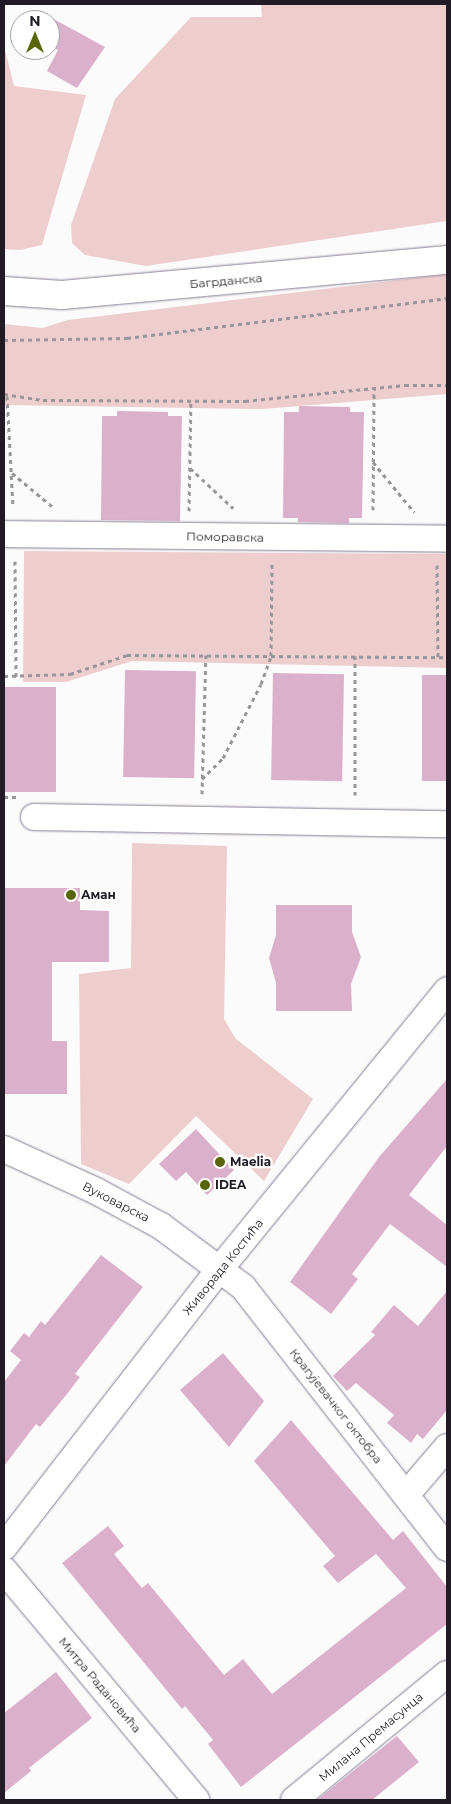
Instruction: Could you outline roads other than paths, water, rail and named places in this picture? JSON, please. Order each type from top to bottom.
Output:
[{"type":"main road","name":"Багрданска","points":[[4,291],[62,295],[447,260]]},
{"type":"street","name":"Поморавска","points":[[9,534],[442,539]]},
{"type":"street","points":[[34,816],[447,824]]},
{"type":"street","name":"Живорада Костића","points":[[4,1547],[219,1270],[447,990]]},
{"type":"street","name":"Вуковарска","points":[[4,1150],[96,1191],[161,1226],[219,1270]]},
{"type":"street","name":"Крагујевачког октобра","points":[[219,1270],[243,1287],[447,1548]]},
{"type":"street","points":[[406,1495],[447,1448]]},
{"type":"street","name":"Митра Радановића","points":[[4,1570],[196,1800]]},
{"type":"street","name":"Милана Премасунца","points":[[294,1800],[447,1674]]},
{"type":"place","name":"Аман","points":[[71,895]]},
{"type":"place","name":"Maelia","points":[[220,1162]]},
{"type":"place","name":"IDEA","points":[[205,1185]]}]
